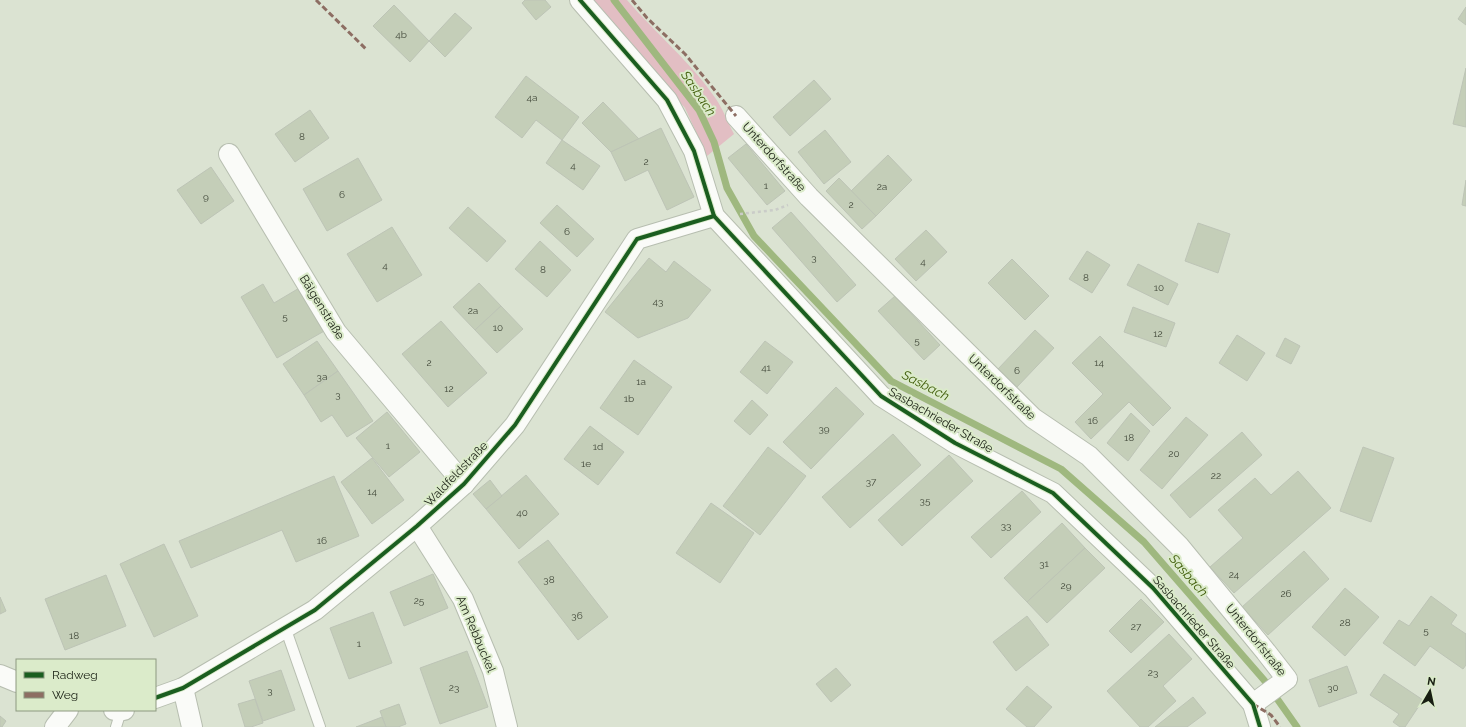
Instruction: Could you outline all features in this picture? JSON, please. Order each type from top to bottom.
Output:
[{"type":"street","name":"Sasbachrieder Straße","points":[[580,0],[667,100],[694,151],[714,216],[881,396],[956,443],[1053,493],[1153,588],[1257,701],[1260,727]]},
{"type":"street","name":"Unterdorfstraße","points":[[736,116],[809,197],[1033,418],[1090,456],[1179,546],[1287,679],[1257,701]]},
{"type":"street","name":"Bälgenstraße","points":[[230,154],[336,332],[464,484]]},
{"type":"street","name":"Waldfeldstraße","points":[[156,698],[182,688],[315,610],[417,526],[464,484],[515,425],[637,239],[714,216]]},
{"type":"street","name":"Am Rebbuckel","points":[[417,526],[463,599],[493,672],[508,727]]},
{"type":"street","points":[[0,675],[16,682]]},
{"type":"street","points":[[182,688],[192,727]]},
{"type":"street","points":[[55,727],[67,711]]},
{"type":"lane","points":[[285,627],[320,727]]},
{"type":"path","points":[[739,214],[775,210]]},
{"type":"shaded area","points":[[591,0],[627,0],[696,73],[719,103],[734,134],[707,156],[685,108]]},
{"type":"building","points":[[525,0],[545,0],[551,7],[536,20],[522,3]]},
{"type":"building","points":[[394,5],[429,41],[410,62],[373,26]]},
{"type":"building","points":[[1466,7],[1466,25],[1458,19]]},
{"type":"building","points":[[455,13],[472,28],[445,57],[429,41]]},
{"type":"building","points":[[1466,68],[1466,127],[1453,124]]},
{"type":"building","points":[[526,76],[579,117],[562,140],[536,120],[522,138],[495,117]]},
{"type":"building","points":[[814,80],[831,99],[790,136],[773,117]]},
{"type":"building","points":[[603,102],[639,139],[611,152],[582,123]]},
{"type":"building","points":[[310,110],[329,138],[295,162],[275,134]]},
{"type":"building","points":[[661,128],[694,197],[667,210],[648,170],[625,181],[611,152]]},
{"type":"building","points":[[825,130],[851,162],[824,184],[798,152]]},
{"type":"building","points":[[562,140],[600,166],[583,190],[546,163]]},
{"type":"building","points":[[746,144],[785,191],[767,205],[728,158]]},
{"type":"building","points":[[888,155],[912,180],[876,216],[851,191]]},
{"type":"building","points":[[358,158],[382,200],[327,231],[303,189]]},
{"type":"building","points":[[211,167],[234,201],[201,224],[177,190]]},
{"type":"building","points":[[839,178],[876,216],[862,229],[826,191]]},
{"type":"building","points":[[1466,180],[1466,206],[1462,205]]},
{"type":"building","points":[[557,205],[594,239],[577,257],[540,223]]},
{"type":"building","points":[[468,207],[506,241],[487,262],[449,228]]},
{"type":"building","points":[[791,212],[856,285],[837,302],[772,228]]},
{"type":"building","points":[[1198,223],[1230,234],[1218,273],[1185,261]]},
{"type":"building","points":[[392,227],[422,275],[377,302],[347,254]]},
{"type":"building","points":[[926,230],[947,252],[916,281],[895,259]]},
{"type":"building","points":[[540,241],[571,270],[547,297],[515,269]]},
{"type":"building","points":[[1087,251],[1110,265],[1092,293],[1069,279]]},
{"type":"building","points":[[649,258],[666,272],[674,261],[711,290],[688,318],[638,338],[605,312]]},
{"type":"building","points":[[1012,259],[1049,296],[1025,320],[988,283]]},
{"type":"building","points":[[1138,264],[1178,284],[1168,305],[1127,285]]},
{"type":"building","points":[[479,283],[501,306],[475,330],[453,307]]},
{"type":"building","points":[[263,284],[274,303],[301,287],[326,330],[277,358],[241,297]]},
{"type":"building","points":[[895,296],[940,345],[924,360],[878,311]]},
{"type":"building","points":[[501,306],[523,329],[497,353],[475,330]]},
{"type":"building","points":[[1133,307],[1175,323],[1166,347],[1124,332]]},
{"type":"building","points":[[441,321],[487,373],[448,407],[402,354]]},
{"type":"building","points":[[1035,330],[1054,348],[1017,387],[998,369]]},
{"type":"building","points":[[1237,335],[1265,353],[1247,381],[1219,363]]},
{"type":"building","points":[[1100,336],[1171,408],[1153,426],[1129,402],[1091,439],[1075,422],[1103,394],[1072,363]]},
{"type":"building","points":[[1285,338],[1300,346],[1291,364],[1276,356]]},
{"type":"building","points":[[317,341],[338,371],[304,395],[283,364]]},
{"type":"building","points":[[765,341],[793,362],[767,394],[740,372]]},
{"type":"building","points":[[634,360],[672,387],[638,435],[600,408]]},
{"type":"building","points":[[338,371],[373,421],[347,437],[332,415],[321,422],[304,395]]},
{"type":"building","points":[[836,387],[864,414],[811,469],[783,442]]},
{"type":"building","points":[[752,400],[768,415],[750,435],[734,421]]},
{"type":"building","points":[[387,412],[420,452],[389,477],[356,438]]},
{"type":"building","points":[[1131,413],[1150,431],[1128,461],[1107,443]]},
{"type":"building","points":[[1186,417],[1208,435],[1162,489],[1140,470]]},
{"type":"building","points":[[590,426],[624,452],[598,485],[564,459]]},
{"type":"building","points":[[1242,432],[1262,455],[1190,518],[1170,495]]},
{"type":"building","points":[[893,434],[921,465],[850,528],[822,497]]},
{"type":"building","points":[[768,447],[806,476],[760,535],[723,506]]},
{"type":"building","points":[[1363,447],[1394,458],[1371,522],[1340,511]]},
{"type":"building","points":[[949,455],[973,481],[902,546],[878,520]]},
{"type":"building","points":[[372,458],[404,500],[372,524],[341,482]]},
{"type":"building","points":[[1298,471],[1331,508],[1234,593],[1210,567],[1243,538],[1218,510],[1255,478],[1271,495]]},
{"type":"building","points":[[526,475],[559,514],[519,549],[486,509]]},
{"type":"building","points":[[334,476],[359,536],[296,562],[282,530],[191,568],[179,541]]},
{"type":"building","points":[[490,480],[502,496],[486,509],[473,494]]},
{"type":"building","points":[[1022,491],[1041,512],[991,558],[971,537]]},
{"type":"building","points":[[711,503],[754,533],[720,583],[676,553]]},
{"type":"building","points":[[1062,523],[1085,548],[1027,602],[1004,578]]},
{"type":"building","points":[[548,540],[608,617],[578,640],[518,562]]},
{"type":"building","points":[[164,544],[198,616],[154,637],[120,564]]},
{"type":"building","points":[[1085,548],[1105,568],[1047,623],[1027,602]]},
{"type":"building","points":[[1304,551],[1329,579],[1268,635],[1242,607]]},
{"type":"building","points":[[433,574],[448,608],[404,626],[390,592]]},
{"type":"building","points":[[106,575],[126,626],[65,650],[45,599]]},
{"type":"building","points":[[1345,588],[1379,617],[1345,656],[1312,627]]},
{"type":"building","points":[[1431,596],[1457,615],[1451,624],[1466,634],[1466,665],[1463,669],[1430,646],[1415,666],[1383,643],[1399,620],[1409,626]]},
{"type":"building","points":[[0,597],[6,611],[0,614]]},
{"type":"building","points":[[1141,599],[1164,622],[1131,653],[1109,631]]},
{"type":"building","points":[[373,612],[392,663],[349,679],[330,628]]},
{"type":"building","points":[[1027,616],[1049,645],[1016,671],[993,642]]},
{"type":"building","points":[[1169,634],[1192,659],[1163,686],[1176,701],[1148,727],[1140,727],[1107,691]]},
{"type":"building","points":[[467,651],[488,707],[440,724],[420,668]]},
{"type":"building","points":[[1347,666],[1357,693],[1319,707],[1309,680]]},
{"type":"building","points":[[836,668],[851,685],[831,702],[816,684]]},
{"type":"building","points":[[281,670],[295,710],[263,721],[249,681]]},
{"type":"building","points":[[1384,674],[1423,700],[1405,727],[1400,727],[1393,722],[1399,714],[1370,695]]},
{"type":"building","points":[[1027,686],[1052,707],[1034,727],[1027,727],[1006,709]]},
{"type":"building","points":[[1193,697],[1206,713],[1187,727],[1155,727]]},
{"type":"building","points":[[255,699],[263,723],[251,727],[245,727],[238,704]]},
{"type":"building","points":[[399,704],[406,724],[398,727],[386,727],[380,711]]},
{"type":"building","points":[[0,716],[6,721],[2,727],[0,727]]},
{"type":"building","points":[[382,717],[386,727],[356,727]]},
{"type":"waterway","name":"Sasbach","points":[[614,0],[699,110],[714,142],[727,188],[754,236],[891,381],[1061,469],[1144,542],[1264,680],[1297,727]]},
{"type":"marked path","points":[[316,0],[367,50]]},
{"type":"marked path","points":[[632,0],[647,18],[685,54],[736,116]]},
{"type":"marked path","points":[[1253,704],[1271,715],[1280,727]]},
{"type":"cycle path","points":[[580,0],[667,100],[694,151],[714,216],[881,396],[955,443],[1053,493],[1153,588],[1253,704],[1260,727]]},
{"type":"cycle path","points":[[156,698],[183,688],[315,610],[417,526],[464,484],[515,425],[637,239],[714,216]]}]
